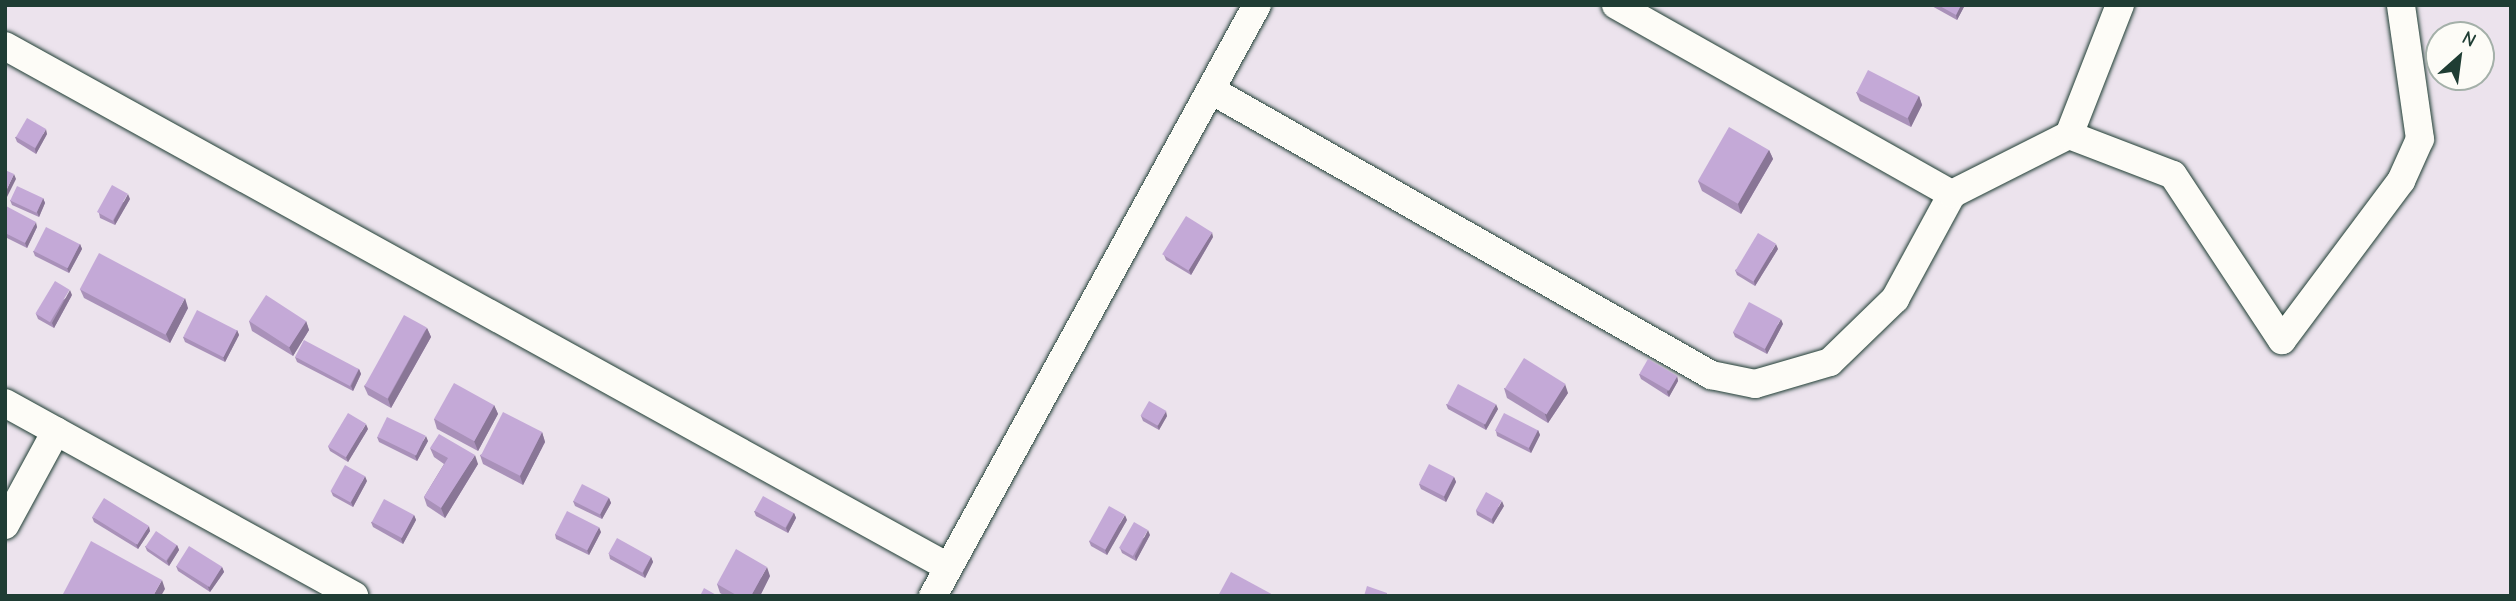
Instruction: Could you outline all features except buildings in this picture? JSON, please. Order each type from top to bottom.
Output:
[{"type":"street","points":[[933,596],[1257,5]]},
{"type":"street","points":[[1616,5],[1952,194]]},
{"type":"street","points":[[1211,90],[1711,374],[1755,384],[1830,362],[1895,299],[1952,194],[2069,135],[2120,5]]},
{"type":"street","points":[[2069,135],[2173,175],[2282,340],[2401,181],[2420,139],[2400,5]]},
{"type":"street","points":[[5,46],[948,567]]},
{"type":"street","points":[[5,403],[354,596]]},
{"type":"street","points":[[5,526],[56,431]]}]
